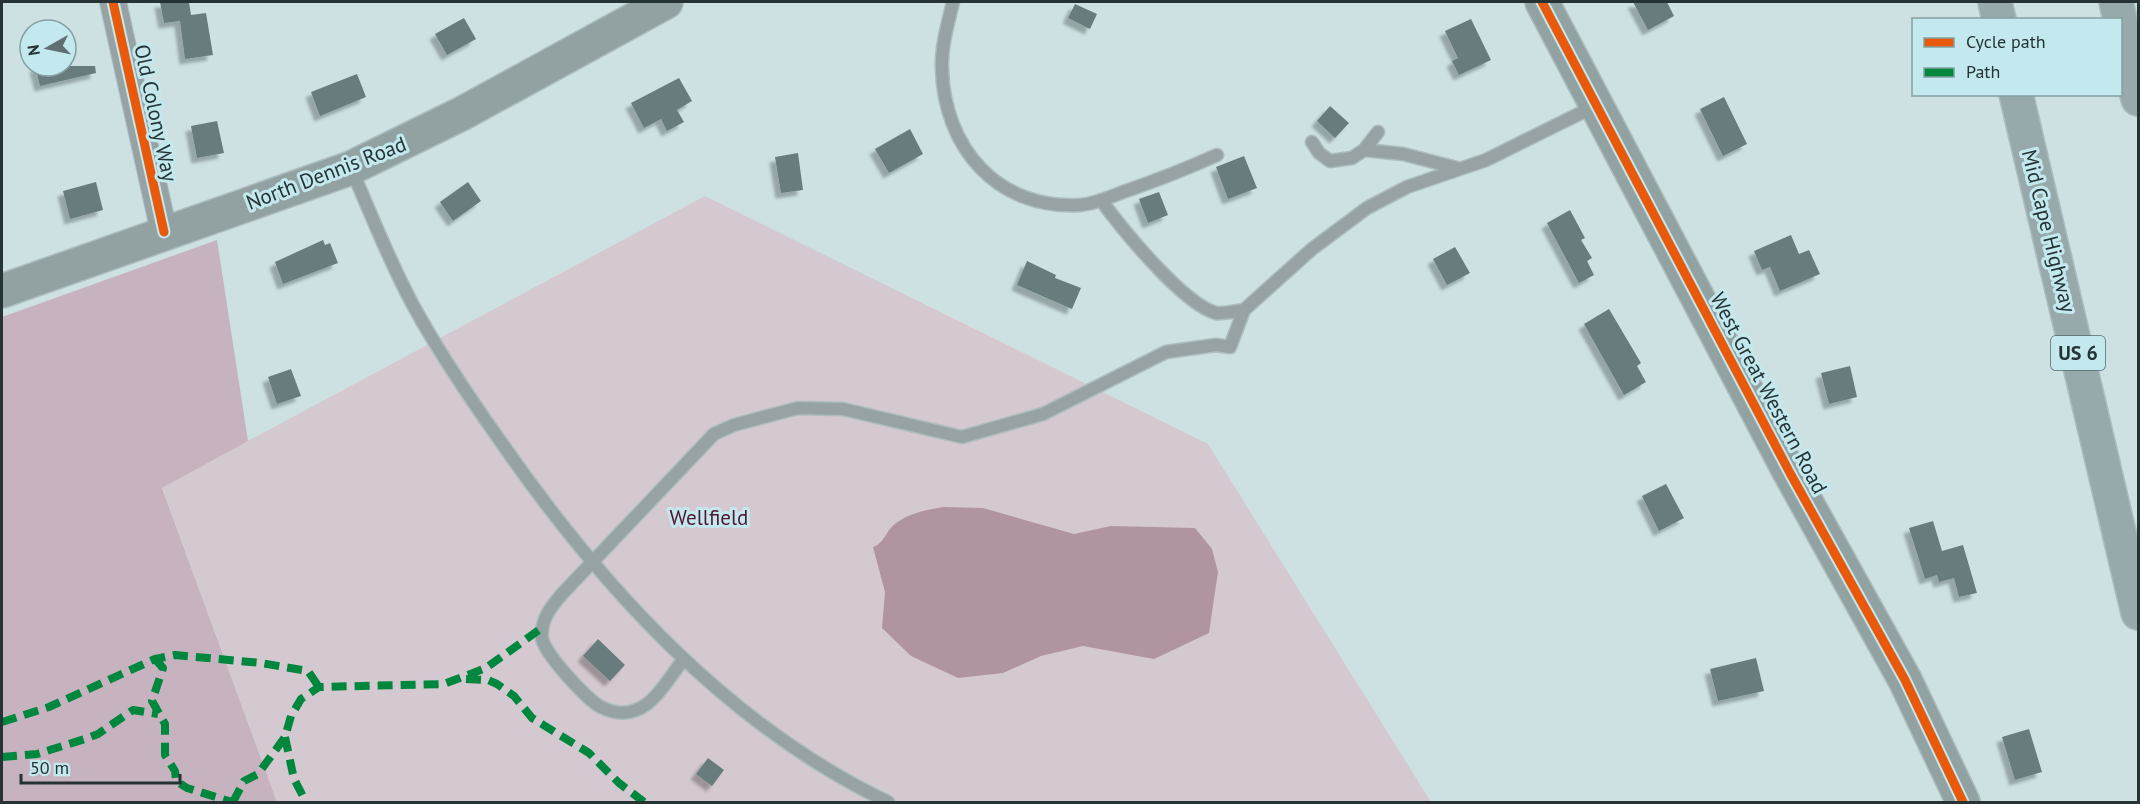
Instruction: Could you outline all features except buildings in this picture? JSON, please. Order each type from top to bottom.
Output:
[{"type":"highway","points":[[1995,2],[1999,18]]},
{"type":"highway","points":[[2116,2],[2120,18]]},
{"type":"highway","points":[[2122,27],[2139,99]]},
{"type":"highway","name":"Mid Cape Highway","points":[[2016,96],[2139,613]]},
{"type":"street","name":"Old Colony Way","points":[[113,2],[164,232]]},
{"type":"street","name":"North Dennis Road","points":[[2,291],[351,168],[463,113],[666,2]]},
{"type":"street","name":"West Great Western Road","points":[[1542,2],[1790,472],[1905,680],[1963,802]]},
{"type":"lane","points":[[953,2],[941,67],[946,109],[965,152],[996,183],[1035,200],[1082,205],[1217,156]]},
{"type":"lane","points":[[683,660],[646,705],[620,714],[598,706],[547,652],[542,641],[547,611],[714,434],[734,425],[798,408],[809,408],[843,409],[963,437],[1043,414],[1166,352],[1216,345],[1230,347],[1244,310],[1312,249],[1366,208],[1407,187],[1486,160],[1595,106]]},
{"type":"lane","points":[[1312,142],[1319,153],[1330,161],[1352,158],[1364,150],[1378,132]]},
{"type":"lane","points":[[1364,150],[1403,154],[1458,168]]},
{"type":"lane","points":[[351,168],[407,292],[436,346],[541,500],[591,562],[683,660],[782,738],[888,802]]},
{"type":"lane","points":[[1101,200],[1142,251],[1201,307],[1218,313],[1244,310]]},
{"type":"green space","name":"Wellfield","points":[[705,196],[1208,444],[1431,802],[277,802],[162,487]]},
{"type":"shaded area","points":[[217,240],[248,441],[162,488],[277,802],[2,802],[2,317]]},
{"type":"shaded area","points":[[943,507],[983,508],[1074,534],[1111,526],[1195,528],[1212,549],[1218,572],[1209,633],[1154,659],[1083,646],[1041,656],[1003,673],[958,678],[911,656],[882,628],[885,592],[873,547],[880,543],[893,526],[901,520],[918,512]]},
{"type":"marked path","points":[[233,802],[244,781],[258,774],[285,737],[291,716],[301,699],[319,687],[444,684],[486,668],[543,627]]},
{"type":"marked path","points":[[2,722],[49,707],[155,659],[175,655],[261,663],[308,671],[319,687]]},
{"type":"marked path","points":[[155,659],[163,668],[152,701],[165,724],[165,755],[175,771],[176,781],[187,788],[232,802]]},
{"type":"marked path","points":[[466,679],[488,680],[497,684],[514,696],[532,718],[589,753],[619,783],[644,802]]},
{"type":"marked path","points":[[2,757],[37,754],[85,739],[98,734],[133,710],[158,714]]},
{"type":"marked path","points":[[285,737],[294,779],[306,802]]},
{"type":"cycle path","points":[[113,2],[164,232]]},
{"type":"cycle path","points":[[1542,2],[1790,473],[1905,680],[1963,802]]}]
